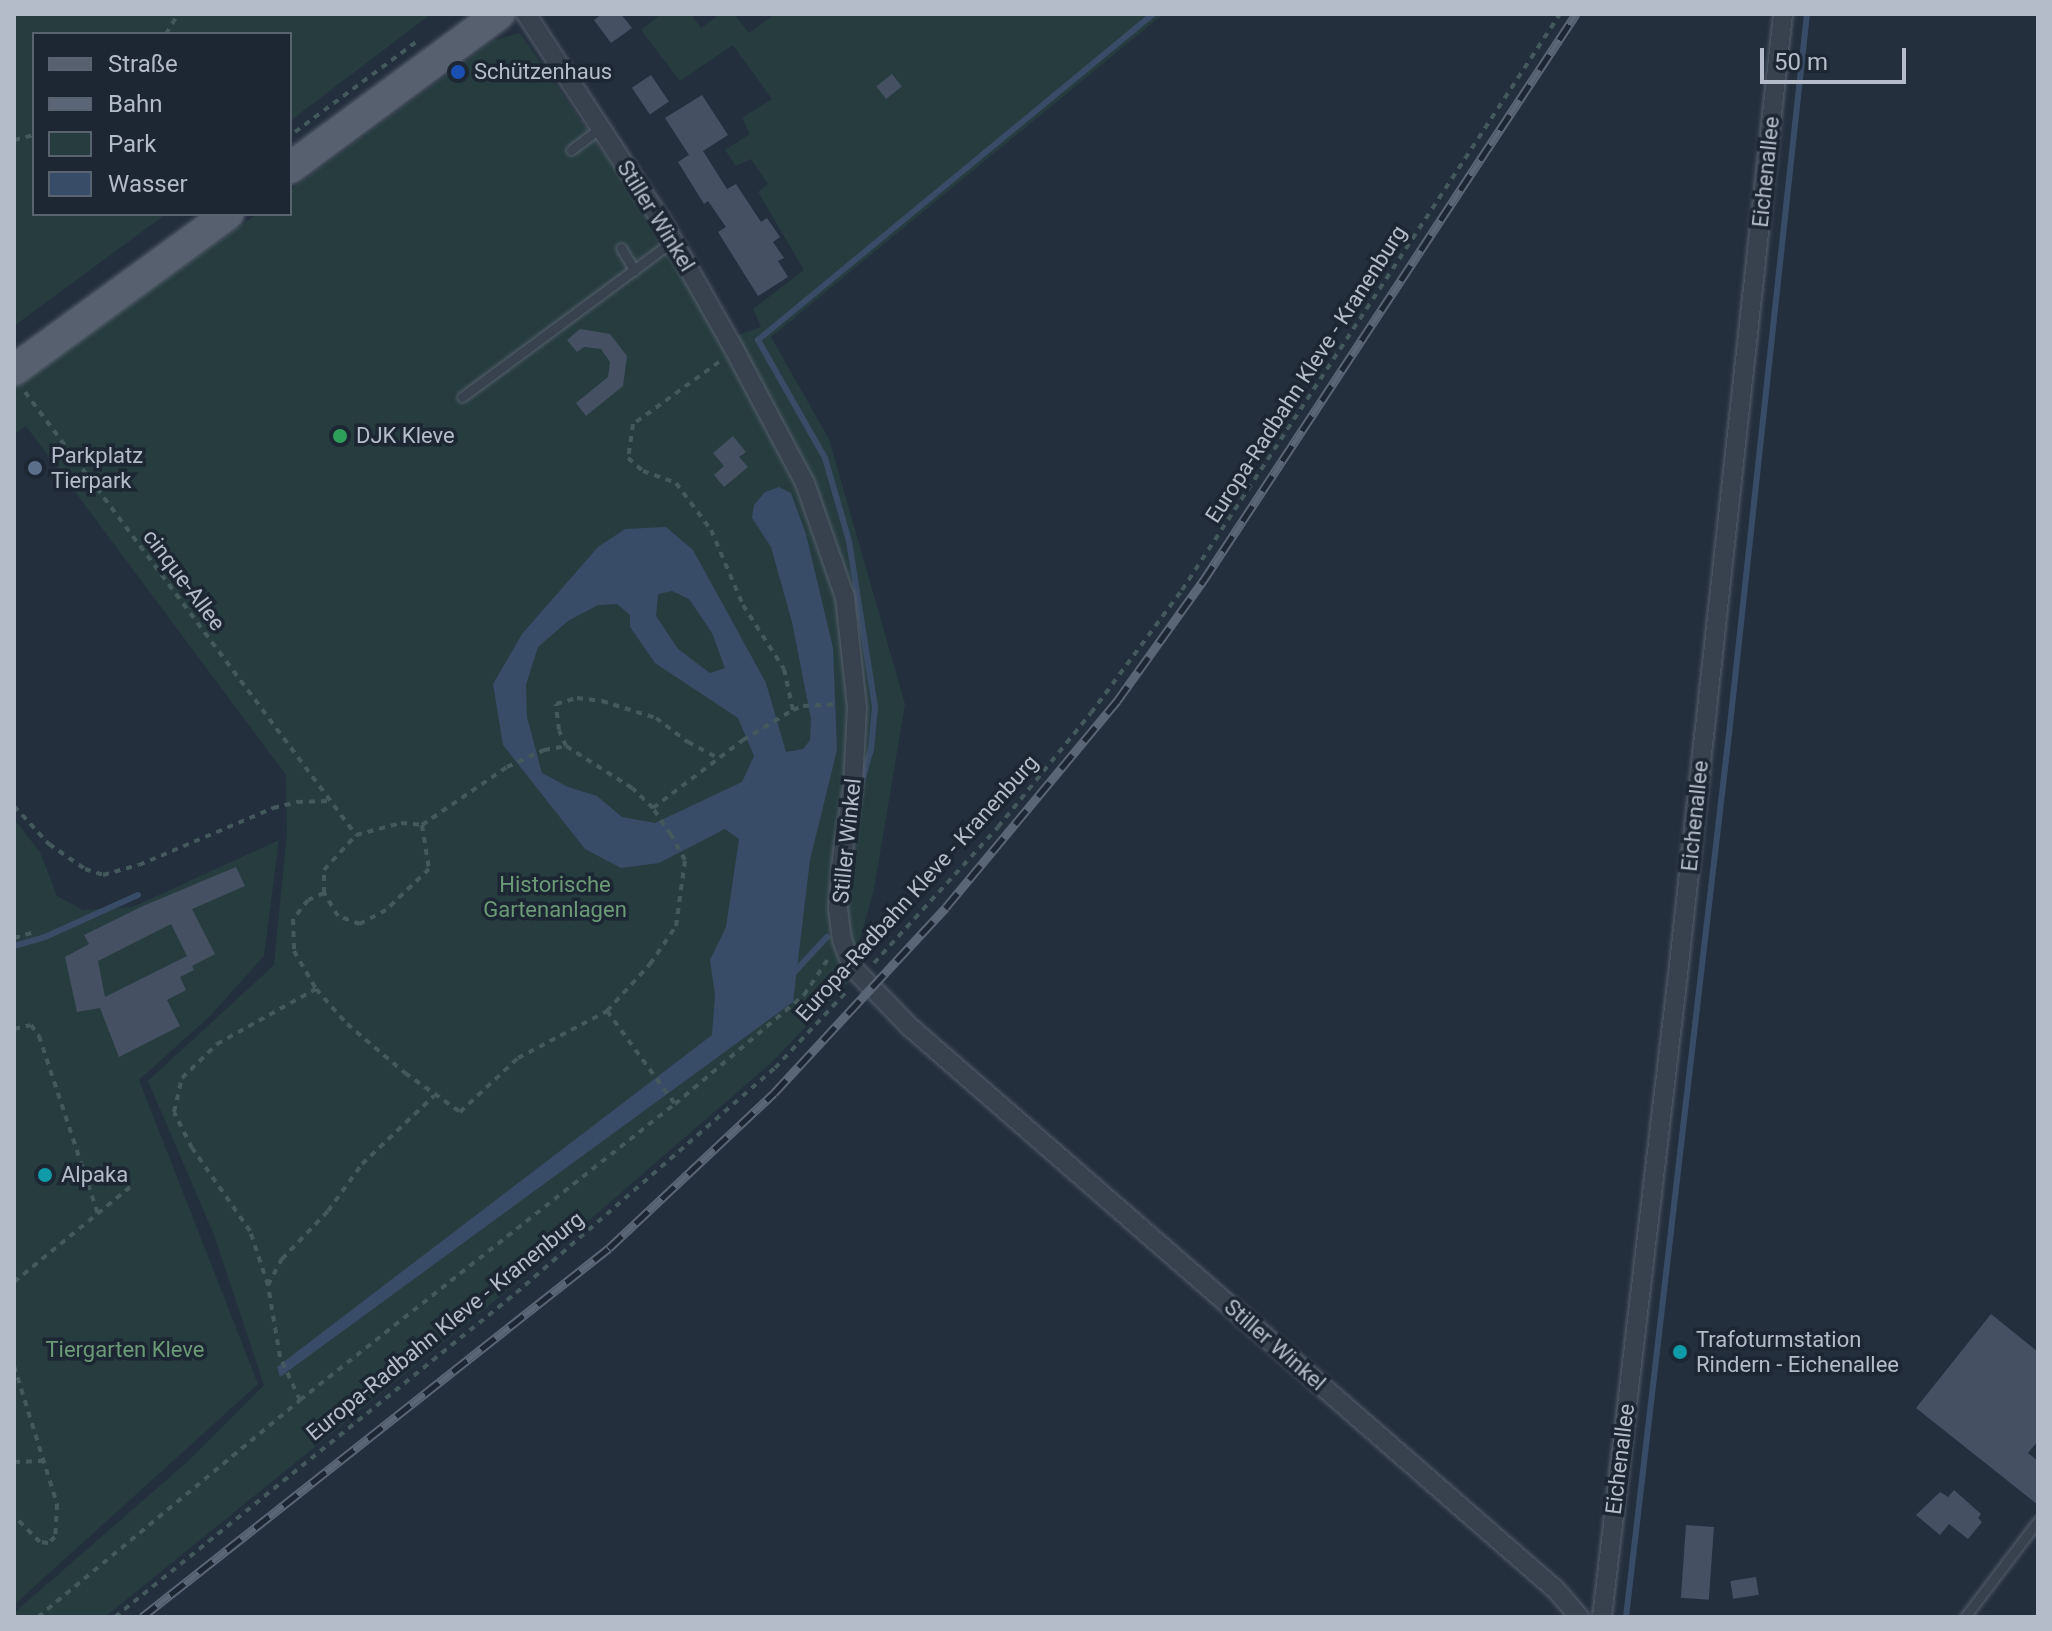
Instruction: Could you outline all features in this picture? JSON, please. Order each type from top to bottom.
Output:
[{"type":"main road","points":[[292,167],[499,14]]},
{"type":"main road","points":[[18,380],[225,216]]},
{"type":"street","name":"Stiller Winkel","points":[[526,14],[673,241],[735,351],[805,483],[845,597],[857,707],[853,786],[838,908],[842,940],[860,978],[910,1027],[1555,1589],[1579,1617]]},
{"type":"street","name":"Eichenallee","points":[[1602,1617],[1678,974],[1783,14]]},
{"type":"lane","points":[[571,150],[601,127]]},
{"type":"lane","points":[[462,397],[673,241]]},
{"type":"lane","points":[[621,248],[634,270]]},
{"type":"lane","points":[[1965,1617],[2038,1521]]},
{"type":"path","points":[[167,32],[178,14]]},
{"type":"path","name":"Europa-Radbahn Kleve - Kranenburg","points":[[115,1617],[516,1293],[775,1068],[998,827],[1091,713],[1182,590],[1560,14]]},
{"type":"path","points":[[292,134],[312,116],[421,39]]},
{"type":"path","points":[[735,351],[633,424],[628,458],[643,471],[676,483],[711,530],[743,605],[784,669],[793,710]]},
{"type":"path","name":"cinque-Allee","points":[[18,380],[356,835]]},
{"type":"path","points":[[324,893],[308,900],[293,919],[294,951],[316,989],[347,1024],[434,1096],[460,1112],[518,1058],[607,1011],[650,964],[676,926],[685,860],[653,808],[632,788],[566,746],[559,730],[556,704],[577,698],[602,701],[656,718],[688,742],[718,758]]},
{"type":"path","points":[[653,808],[743,740],[780,717],[803,706],[842,704]]},
{"type":"path","points":[[422,825],[429,869],[386,910],[360,924],[338,916],[324,893],[324,870],[356,835],[401,823],[422,825],[507,767],[544,750],[566,746]]},
{"type":"path","points":[[14,806],[49,844],[85,869],[103,875],[139,865],[273,808],[297,802],[329,801]]},
{"type":"path","points":[[14,938],[35,932]]},
{"type":"path","points":[[38,1617],[300,1400],[675,1104],[804,995],[829,958],[832,946]]},
{"type":"path","points":[[300,1400],[286,1377],[280,1357],[268,1285],[250,1231],[192,1148],[174,1112],[182,1078],[217,1044],[316,989]]},
{"type":"path","points":[[607,1011],[675,1104]]},
{"type":"path","points":[[14,1029],[31,1025],[39,1036],[98,1214]]},
{"type":"path","points":[[268,1285],[282,1259],[328,1211],[362,1164],[434,1096]]},
{"type":"path","points":[[14,1282],[135,1183]]},
{"type":"path","points":[[14,1366],[57,1504],[55,1537],[48,1543],[40,1542],[14,1516]]},
{"type":"path","points":[[14,1462],[43,1461]]},
{"type":"green space","points":[[14,14],[431,14],[292,119],[292,32],[32,32],[32,216],[163,216],[14,326]]},
{"type":"green space","name":"Historische Gartenanlagen","points":[[661,14],[691,14],[701,28],[720,14],[734,14],[749,33],[775,14],[1163,14],[771,337],[829,439],[905,704],[874,889],[857,951],[860,970],[771,1063],[512,1287],[105,1617],[14,1617],[14,1613],[187,1462],[264,1385],[214,1235],[148,1081],[274,965],[287,832],[286,775],[26,426],[14,434],[14,387],[254,216],[292,216],[292,189],[494,40],[520,33],[661,235],[724,340],[761,327],[753,309],[804,270],[758,192],[768,184],[751,159],[736,166],[725,150],[750,134],[742,118],[772,99],[733,45],[680,81],[641,30]]},
{"type":"green space","name":"Tiergarten Kleve","points":[[14,819],[40,852],[57,896],[83,910],[133,907],[279,840],[264,956],[210,1016],[139,1080],[258,1384],[14,1605]]},
{"type":"water","points":[[779,487],[791,493],[806,534],[833,648],[837,750],[810,860],[793,1002],[280,1377],[277,1367],[712,1035],[715,995],[710,960],[726,927],[739,839],[725,829],[659,863],[621,868],[585,849],[503,745],[493,684],[522,634],[598,547],[625,529],[666,527],[693,550],[766,683],[786,752],[803,749],[810,740],[811,719],[792,622],[771,547],[752,518],[754,505],[765,492]],"holes":[[[672,591],[689,599],[712,633],[725,668],[710,673],[678,649],[656,616],[658,594]],[[617,604],[630,615],[630,627],[655,663],[738,718],[754,756],[742,782],[655,823],[622,817],[597,796],[568,787],[542,773],[527,717],[526,685],[538,647],[568,621],[598,605]]]},
{"type":"building","points":[[602,14],[621,14],[632,28],[611,43],[594,20]]},
{"type":"building","points":[[892,74],[902,87],[886,99],[876,86]]},
{"type":"building","points":[[651,75],[669,102],[650,114],[632,88]]},
{"type":"building","points":[[702,95],[728,135],[703,151],[727,189],[736,184],[761,222],[767,218],[780,237],[773,242],[784,258],[778,261],[788,277],[758,296],[718,232],[726,227],[708,201],[704,204],[678,162],[689,155],[665,118]]},
{"type":"building","points":[[580,329],[610,334],[627,356],[623,386],[586,416],[576,403],[608,377],[610,362],[601,349],[584,347],[577,352],[567,340]]},
{"type":"building","points":[[733,436],[746,452],[739,457],[748,467],[724,487],[714,475],[724,466],[713,453]]},
{"type":"building","points":[[236,867],[245,886],[192,909],[215,954],[192,966],[194,970],[180,977],[186,990],[167,1000],[180,1026],[119,1057],[100,1008],[77,1012],[65,957],[89,944],[84,935]],"holes":[[[171,924],[187,956],[105,997],[98,961]]]},
{"type":"building","points":[[1991,1314],[2038,1352],[2038,1441],[2028,1453],[2038,1461],[2038,1505],[1916,1408]]},
{"type":"building","points":[[1954,1490],[1981,1514],[1978,1518],[1982,1522],[1968,1539],[1949,1524],[1940,1535],[1916,1515],[1940,1492],[1948,1497]]},
{"type":"building","points":[[1686,1525],[1714,1527],[1709,1600],[1681,1598]]},
{"type":"building","points":[[1756,1577],[1759,1595],[1733,1599],[1730,1581]]},
{"type":"waterway","points":[[861,784],[871,750],[875,707],[849,541],[825,458],[758,340],[1153,14]]},
{"type":"waterway","points":[[1626,1617],[1729,734],[1807,14]]},
{"type":"waterway","points":[[14,946],[45,937],[138,895]]},
{"type":"waterway","points":[[789,978],[827,937]]},
{"type":"railway","points":[[142,1617],[609,1248],[774,1093],[946,907],[1117,701],[1203,581],[1576,14]]},
{"type":"place","name":"Schützenhaus","points":[[458,72]]},
{"type":"place","name":"DJK Kleve","points":[[340,436]]},
{"type":"place","name":"Parkplatz Tierpark","points":[[35,468]]},
{"type":"place","name":"Alpaka","points":[[45,1175]]},
{"type":"place","name":"Trafoturmstation Rindern - Eichenallee","points":[[1680,1352]]}]
